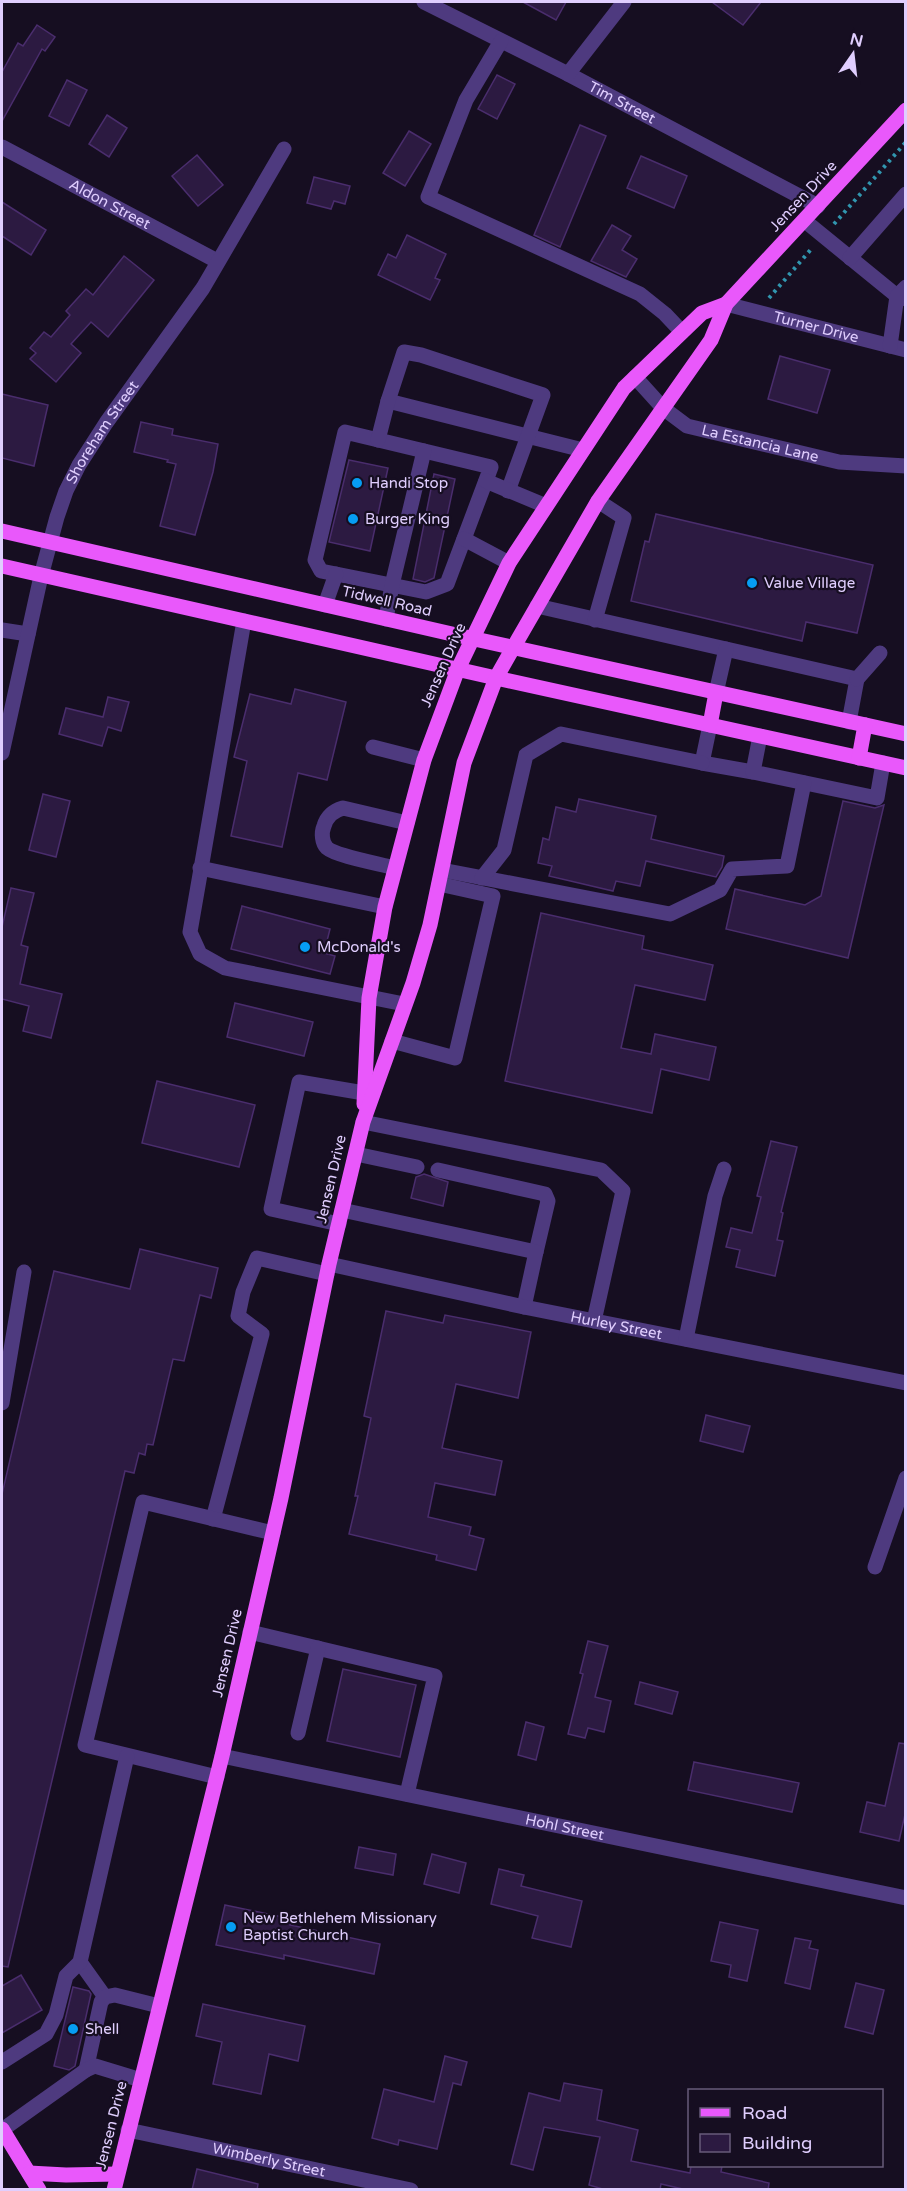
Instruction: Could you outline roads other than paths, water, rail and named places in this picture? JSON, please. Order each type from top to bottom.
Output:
[{"type":"main road","name":"Jensen Drive","points":[[114,2190],[222,1756],[273,1533],[328,1269],[363,1122],[413,984],[427,934],[464,763],[496,678],[598,501],[711,340],[726,304],[906,110]]},
{"type":"main road","name":"Jensen Drive","points":[[363,1122],[369,998],[385,907],[424,760],[458,669],[509,563],[624,388],[702,313],[726,304]]},
{"type":"main road","name":"Tidwell Road","points":[[2,531],[513,648],[906,734]]},
{"type":"main road","points":[[2,566],[906,768]]},
{"type":"main road","points":[[710,725],[716,693]]},
{"type":"main road","points":[[859,758],[865,726]]},
{"type":"main road","points":[[2,2129],[39,2190]]},
{"type":"main road","points":[[29,2173],[117,2174]]},
{"type":"street","name":"Tim Street","points":[[428,2],[818,206]]},
{"type":"street","points":[[568,74],[624,2]]},
{"type":"street","points":[[501,41],[466,100],[428,197],[640,294],[665,314],[682,332]]},
{"type":"street","name":"Aldon Street","points":[[2,147],[217,261]]},
{"type":"street","name":"Shoreham Street","points":[[2,753],[41,576],[63,500],[79,465],[130,388],[203,288],[284,149]]},
{"type":"street","points":[[850,258],[906,194]]},
{"type":"street","points":[[805,221],[850,258],[903,294],[890,346]]},
{"type":"street","name":"Turner Drive","points":[[726,304],[906,350]]},
{"type":"street","points":[[378,440],[404,352],[421,355],[543,395],[508,491]]},
{"type":"street","name":"La Estancia Lane","points":[[635,377],[663,408],[687,426],[839,462],[906,466]]},
{"type":"street","points":[[388,401],[583,450]]},
{"type":"street","points":[[345,432],[378,440],[491,466],[447,584],[426,592],[321,571],[315,560],[345,432]]},
{"type":"street","points":[[386,619],[424,451]]},
{"type":"street","points":[[486,481],[546,506]]},
{"type":"street","points":[[595,620],[624,518],[598,501]]},
{"type":"street","points":[[464,539],[509,563]]},
{"type":"street","points":[[326,605],[336,574]]},
{"type":"street","points":[[537,606],[857,679]]},
{"type":"street","points":[[244,621],[190,932],[200,954],[225,968],[404,1004]]},
{"type":"street","points":[[2,630],[28,634]]},
{"type":"street","points":[[716,693],[726,649]]},
{"type":"street","points":[[849,722],[857,679],[880,652]]},
{"type":"street","points":[[702,763],[710,725]]},
{"type":"street","points":[[482,878],[504,850],[526,755],[561,734],[877,798],[883,763]]},
{"type":"street","points":[[753,772],[760,736]]},
{"type":"street","points":[[373,747],[424,760]]},
{"type":"street","points":[[440,877],[482,878],[670,914],[720,890],[732,870],[787,866],[804,783]]},
{"type":"street","points":[[395,868],[336,853],[327,848],[323,841],[322,830],[326,820],[334,811],[343,808],[407,823]]},
{"type":"street","points":[[200,868],[385,907]]},
{"type":"street","points":[[392,1041],[454,1058],[493,896],[440,877]]},
{"type":"street","points":[[364,1093],[299,1082],[271,1209],[341,1217],[536,1252]]},
{"type":"street","points":[[363,1122],[601,1170],[623,1191],[594,1321]]},
{"type":"street","points":[[356,1154],[417,1167]]},
{"type":"street","points":[[686,1339],[715,1196],[724,1169]]},
{"type":"street","points":[[438,1170],[545,1194],[548,1201],[524,1307]]},
{"type":"street","name":"Hurley Street","points":[[213,1519],[262,1334],[238,1316],[243,1292],[257,1258],[328,1269],[906,1383]]},
{"type":"street","points":[[2,1403],[24,1272]]},
{"type":"street","points":[[875,1567],[906,1478]]},
{"type":"street","points":[[217,1777],[85,1745],[142,1502],[273,1533]]},
{"type":"street","points":[[250,1632],[435,1676],[407,1794]]},
{"type":"street","points":[[298,1733],[318,1648]]},
{"type":"street","points":[[2,2062],[46,2034],[56,2015],[66,1976],[80,1962],[127,1756]]},
{"type":"street","name":"Hohl Street","points":[[222,1756],[906,1898]]},
{"type":"street","points":[[80,1962],[105,1997]]},
{"type":"street","points":[[86,2070],[101,2002],[105,1997],[115,1995],[159,2006]]},
{"type":"street","points":[[2,2129],[95,2066],[141,2080]]},
{"type":"street","name":"Wimberly Street","points":[[128,2130],[411,2190]]},
{"type":"place","name":"Handi Stop","points":[[357,483]]},
{"type":"place","name":"Burger King","points":[[353,519]]},
{"type":"place","name":"Value Village","points":[[752,583]]},
{"type":"place","name":"McDonald's","points":[[305,947]]},
{"type":"place","name":"New Bethlehem Missionary Baptist Church","points":[[231,1927]]},
{"type":"place","name":"Shell","points":[[73,2029]]}]
